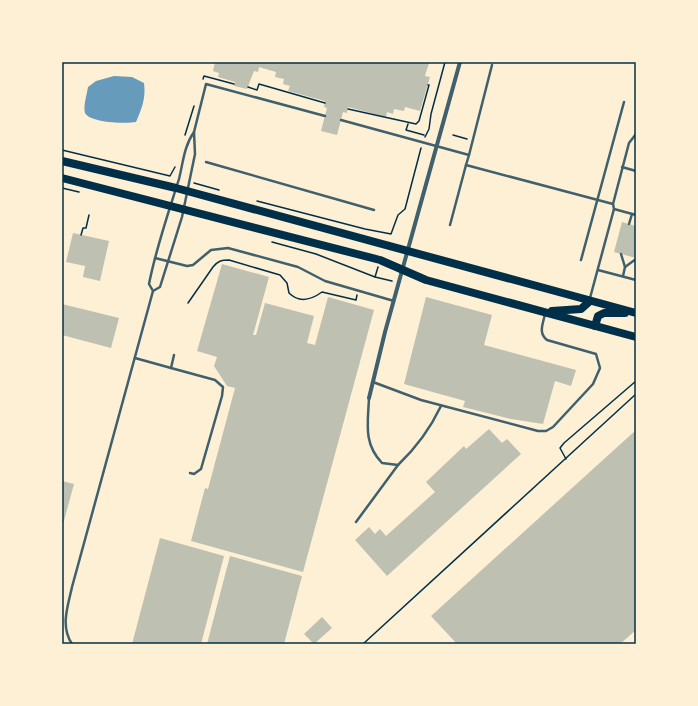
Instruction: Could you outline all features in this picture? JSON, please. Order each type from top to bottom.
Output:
[{"type":"main road","points":[[62,160],[176,188],[636,313]]},
{"type":"main road","points":[[62,178],[380,260],[426,280],[636,337]]},
{"type":"main road","points":[[546,312],[577,310],[586,306],[590,301]]},
{"type":"main road","points":[[594,326],[598,316],[604,313],[636,313]]},
{"type":"street","points":[[369,398],[394,301],[460,62]]},
{"type":"lane","points":[[450,225],[492,65]]},
{"type":"lane","points":[[153,291],[160,287],[169,262],[184,209],[195,154],[194,132],[206,84],[325,116]]},
{"type":"lane","points":[[582,260],[624,102]]},
{"type":"lane","points":[[341,120],[469,155]]},
{"type":"lane","points":[[72,644],[66,635],[65,618],[153,291],[149,284],[155,258],[176,188],[187,142],[194,132]]},
{"type":"lane","points":[[590,301],[614,209],[613,204],[622,167],[630,143],[636,134]]},
{"type":"lane","points":[[206,162],[374,210]]},
{"type":"lane","points":[[466,165],[613,204]]},
{"type":"lane","points":[[622,167],[636,171]]},
{"type":"lane","points":[[614,209],[636,215]]},
{"type":"lane","points":[[629,224],[632,214]]},
{"type":"lane","points":[[155,258],[187,266],[193,265],[211,250],[228,248],[306,269],[315,277],[394,301]]},
{"type":"lane","points":[[621,254],[625,267],[623,276]]},
{"type":"lane","points":[[625,267],[636,259]]},
{"type":"lane","points":[[598,270],[636,280]]},
{"type":"lane","points":[[373,382],[421,400],[442,406],[538,431],[546,431],[553,427],[593,384],[600,368],[596,354],[547,340],[542,336],[541,330],[546,312]]},
{"type":"lane","points":[[171,368],[174,355]]},
{"type":"lane","points":[[135,358],[215,380],[223,387],[221,401],[201,469],[194,474],[190,473]]},
{"type":"lane","points":[[369,398],[368,433],[372,453],[382,463],[398,464]]},
{"type":"lane","points":[[356,522],[398,464],[415,448],[432,425],[442,406]]},
{"type":"path","points":[[248,87],[257,90],[259,84],[325,103]]},
{"type":"path","points":[[348,109],[408,124],[416,124],[419,121],[428,85]]},
{"type":"path","points":[[408,124],[406,130],[425,135]]},
{"type":"path","points":[[453,135],[472,140]]},
{"type":"path","points":[[62,150],[170,176]]},
{"type":"path","points":[[192,183],[222,191]]},
{"type":"path","points":[[251,199],[387,234],[393,232],[394,227]]},
{"type":"path","points":[[81,235],[83,228],[86,228],[89,215]]},
{"type":"path","points":[[265,240],[316,254],[375,277],[392,281]]},
{"type":"path","points":[[188,303],[217,262],[223,260],[229,260],[280,275],[287,283],[289,293],[298,300],[311,299],[322,292],[356,300],[358,291]]},
{"type":"path","points":[[375,277],[377,269]]},
{"type":"path","points":[[566,459],[560,448],[564,442],[636,381]]},
{"type":"path","points":[[363,644],[636,394]]},
{"type":"water","points":[[114,76],[132,77],[144,83],[143,103],[136,122],[117,123],[101,121],[88,116],[85,113],[88,87],[96,81]]},
{"type":"building","points":[[215,62],[426,62],[429,63],[425,76],[430,77],[420,111],[405,107],[404,111],[394,109],[393,114],[387,112],[386,117],[348,107],[347,113],[343,112],[337,135],[321,131],[327,108],[324,107],[325,101],[288,91],[290,86],[283,84],[284,79],[275,77],[276,72],[259,67],[258,72],[254,71],[247,89],[234,86],[235,82],[218,77],[219,73],[213,71]]},
{"type":"building","points":[[622,222],[636,226],[636,258],[614,252]]},
{"type":"building","points":[[73,233],[109,241],[100,281],[83,277],[85,266],[66,262]]},
{"type":"building","points":[[222,264],[269,277],[253,335],[256,335],[265,303],[314,316],[307,343],[315,345],[328,297],[374,310],[303,572],[191,541],[205,488],[208,489],[235,388],[227,386],[214,366],[217,357],[197,351]]},
{"type":"building","points":[[426,297],[492,315],[484,345],[576,370],[571,386],[555,381],[543,424],[511,419],[463,407],[465,401],[404,384]]},
{"type":"building","points":[[62,304],[119,318],[111,348],[62,335]]},
{"type":"building","points":[[489,429],[502,443],[507,439],[521,454],[387,576],[355,540],[369,527],[375,534],[380,529],[386,536],[435,492],[426,482],[464,446],[466,449]]},
{"type":"building","points":[[636,430],[636,630],[620,644],[457,644],[431,616]]},
{"type":"building","points":[[62,481],[74,484],[62,528]]},
{"type":"building","points":[[160,538],[224,556],[201,644],[132,644]]},
{"type":"building","points":[[230,556],[302,576],[284,644],[207,644]]},
{"type":"building","points":[[322,617],[332,628],[314,644],[304,634]]}]
